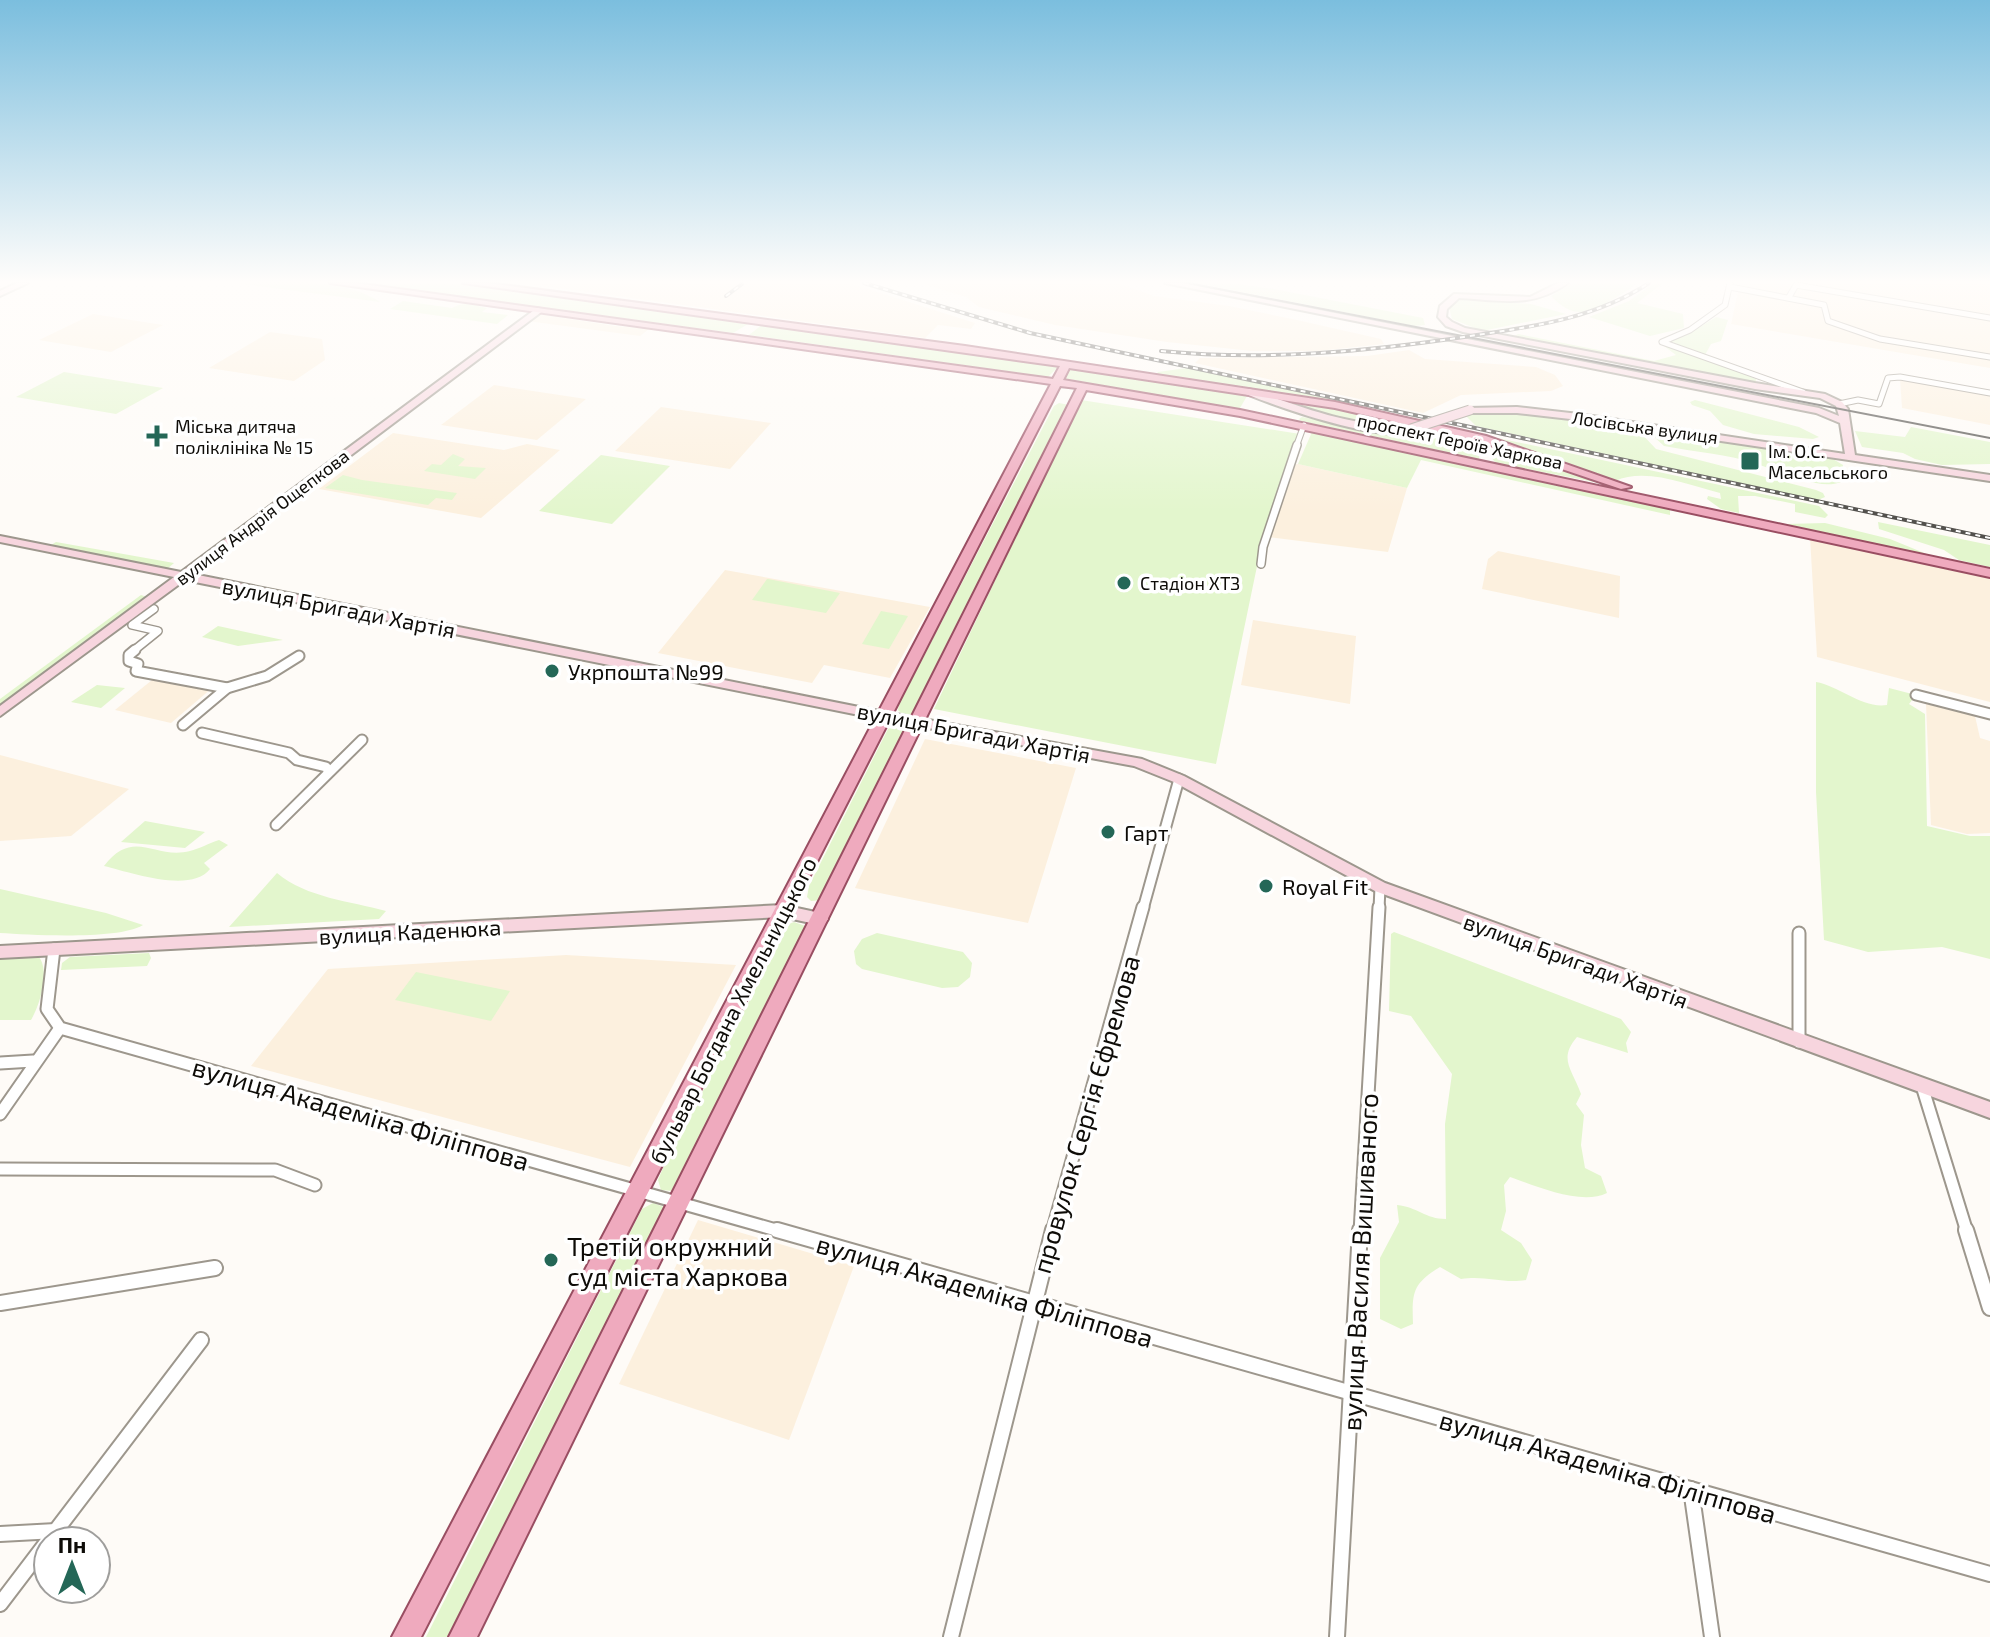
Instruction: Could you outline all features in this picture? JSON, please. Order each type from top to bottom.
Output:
[{"type":"main road","name":"проспект Героїв Харкова","points":[[897,359],[1083,386],[1240,413],[1303,419],[1581,486],[1990,573]]},
{"type":"main road","name":"проспект Героїв Харкова","points":[[1033,359],[1384,415],[1500,444],[1672,504]]},
{"type":"main road","name":"бульвар Богдана Хмельницького","points":[[406,1637],[1066,364]]},
{"type":"main road","name":"бульвар Богдана Хмельницького","points":[[463,1637],[1083,386]]},
{"type":"main road","points":[[1240,413],[1251,405],[1253,398],[1249,392]]},
{"type":"main road","points":[[1495,466],[1486,458],[1484,451],[1500,444]]},
{"type":"main road","points":[[1581,486],[1602,486],[1599,478]]},
{"type":"street","name":"вулиця Андрія Ощепкова","points":[[0,712],[474,359]]},
{"type":"street","points":[[1557,359],[1819,411],[1844,422]]},
{"type":"street","points":[[1616,359],[1803,392]]},
{"type":"street","points":[[1710,359],[1839,404],[1858,400],[1879,404],[1888,378],[1900,377],[1990,393]]},
{"type":"street","points":[[1755,386],[1767,383],[1765,379]]},
{"type":"street","name":"Лосівська вулиця","points":[[1249,392],[1303,419],[1411,429],[1470,410],[1551,414],[1850,455],[1990,478]]},
{"type":"street","points":[[1839,404],[1843,409],[1850,455]]},
{"type":"street","points":[[1261,564],[1263,547],[1303,419]]},
{"type":"street","name":"вулиця Бригади Хартія","points":[[0,539],[918,723],[1137,762],[1179,779],[1380,887],[1990,1110]]},
{"type":"street","points":[[154,609],[132,625],[158,631],[129,655],[129,661],[138,664],[136,671],[227,688]]},
{"type":"street","points":[[183,725],[227,688],[267,676],[299,656]]},
{"type":"street","points":[[1916,695],[1990,714]]},
{"type":"street","points":[[202,733],[289,753],[297,760],[326,767],[329,772]]},
{"type":"street","points":[[276,825],[362,740]]},
{"type":"street","name":"провулок Сергія Єфремова","points":[[951,1637],[1032,1305],[1179,779]]},
{"type":"street","name":"вулиця Василя Вишиваного","points":[[1337,1637],[1380,887]]},
{"type":"street","name":"вулиця Каденюка","points":[[0,952],[783,911],[820,919]]},
{"type":"street","points":[[1799,933],[1799,1042]]},
{"type":"street","points":[[0,1114],[33,1061],[60,1028],[47,1009],[54,949]]},
{"type":"street","name":"вулиця Академіка Філіппова","points":[[60,1028],[1990,1574]]},
{"type":"street","points":[[0,1063],[33,1061]]},
{"type":"street","points":[[1922,1086],[1990,1308]]},
{"type":"street","points":[[0,1169],[275,1170],[315,1185]]},
{"type":"street","points":[[0,1303],[215,1268]]},
{"type":"street","points":[[61,1525],[201,1340]]},
{"type":"street","points":[[1691,1489],[1712,1637]]},
{"type":"street","points":[[0,1534],[32,1532]]},
{"type":"street","points":[[0,1604],[32,1562]]},
{"type":"shaded area","points":[[224,359],[325,360],[294,381],[209,368]]},
{"type":"shaded area","points":[[1199,359],[1430,359],[1536,367],[1555,375],[1563,386],[1551,391],[1461,395],[1423,413],[1195,363]]},
{"type":"shaded area","points":[[1939,359],[1990,359],[1990,368]]},
{"type":"shaded area","points":[[1900,379],[1990,396],[1990,425],[1902,408]]},
{"type":"shaded area","points":[[494,385],[586,399],[537,440],[441,425]]},
{"type":"shaded area","points":[[661,407],[771,423],[730,469],[615,451]]},
{"type":"shaded area","points":[[393,433],[504,450],[527,444],[560,450],[481,518],[319,489]]},
{"type":"shaded area","points":[[1292,465],[1407,488],[1388,552],[1268,537]]},
{"type":"shaded area","points":[[1810,537],[1990,577],[1990,702],[1817,657]]},
{"type":"shaded area","points":[[1498,551],[1620,576],[1619,618],[1482,589],[1488,559]]},
{"type":"shaded area","points":[[725,570],[930,607],[890,678],[824,665],[812,683],[658,653]]},
{"type":"shaded area","points":[[1253,620],[1356,636],[1350,704],[1241,685]]},
{"type":"shaded area","points":[[157,676],[212,688],[171,723],[115,710]]},
{"type":"shaded area","points":[[1926,704],[1975,716],[1980,738],[1990,741],[1990,833],[1967,834],[1931,825]]},
{"type":"shaded area","points":[[925,739],[1076,768],[1028,923],[855,888]]},
{"type":"shaded area","points":[[0,755],[129,789],[71,836],[0,841]]},
{"type":"shaded area","points":[[566,955],[736,965],[630,1167],[251,1066],[328,969]]},
{"type":"shaded area","points":[[698,1220],[854,1266],[789,1440],[619,1384]]},
{"type":"green space","points":[[923,359],[1015,359],[1058,367],[1048,377]]},
{"type":"green space","points":[[1622,359],[1706,359],[1756,379],[1750,384]]},
{"type":"green space","points":[[1067,368],[1247,396],[1240,408],[1233,409],[1063,378]]},
{"type":"green space","points":[[1187,368],[1363,407],[1156,375],[1158,372]]},
{"type":"green space","points":[[64,372],[163,388],[116,414],[16,397]]},
{"type":"green space","name":"Стадіон ХТЗ","points":[[1081,400],[1300,434],[1261,547],[1216,764],[934,709]]},
{"type":"green space","points":[[1291,400],[1412,423],[1387,425],[1286,407]]},
{"type":"green space","points":[[1695,400],[1799,427],[1819,437],[1754,434],[1723,425],[1710,411],[1692,405],[1690,402]]},
{"type":"green space","points":[[1059,403],[1069,405],[918,708],[913,714],[902,714],[898,710],[899,704],[1054,406]]},
{"type":"green space","points":[[1531,415],[1639,431],[1656,449],[1816,490],[1825,497],[1818,500],[1476,426],[1466,416]]},
{"type":"green space","points":[[1302,417],[1401,435],[1418,435],[1437,429],[1490,442],[1480,449],[1479,459],[1301,421],[1299,419]]},
{"type":"green space","points":[[1911,427],[1990,442],[1990,464],[1942,465],[1903,453],[1862,447],[1855,431],[1905,437]]},
{"type":"green space","points":[[1652,431],[1828,456],[1843,465],[1841,482],[1810,482],[1723,455],[1664,446],[1652,435]]},
{"type":"green space","points":[[1312,432],[1670,509],[1670,515],[1421,460],[1407,488],[1298,464]]},
{"type":"green space","points":[[1474,433],[1819,506],[1828,515],[1825,518],[1795,512],[1795,504],[1755,496],[1738,496],[1739,513],[1721,509],[1707,499],[1708,496],[1721,499],[1720,493],[1653,477],[1627,477],[1615,481]]},
{"type":"green space","points":[[1499,448],[1600,483],[1496,463],[1488,454]]},
{"type":"green space","points":[[453,454],[465,459],[458,466],[486,468],[475,479],[424,471],[432,464],[441,465]]},
{"type":"green space","points":[[601,455],[670,466],[612,524],[539,511]]},
{"type":"green space","points":[[343,475],[457,493],[452,500],[436,498],[428,505],[325,488]]},
{"type":"green space","points":[[1878,522],[1990,545],[1990,567],[1959,560],[1944,550],[1879,529]]},
{"type":"green space","points":[[1825,523],[1890,539],[1934,557],[1786,524]]},
{"type":"green space","points":[[56,542],[174,563],[167,569],[48,547]]},
{"type":"green space","points":[[767,579],[840,593],[826,613],[752,600]]},
{"type":"green space","points":[[141,595],[147,597],[0,706],[0,699]]},
{"type":"green space","points":[[881,611],[908,616],[889,649],[862,644]]},
{"type":"green space","points":[[218,626],[283,640],[238,646],[202,637]]},
{"type":"green space","points":[[1816,682],[1869,704],[1887,705],[1889,688],[1916,695],[1909,704],[1925,714],[1927,826],[1970,836],[1990,836],[1990,959],[1942,947],[1868,952],[1824,940],[1816,792]]},
{"type":"green space","points":[[97,685],[125,688],[101,708],[71,702]]},
{"type":"green space","points":[[894,725],[907,728],[823,900],[811,901],[807,897],[809,886],[888,729]]},
{"type":"green space","points":[[145,821],[205,832],[185,848],[121,842]]},
{"type":"green space","points":[[219,840],[228,845],[204,863],[210,869],[189,880],[159,879],[104,866],[125,848],[135,846],[177,853]]},
{"type":"green space","points":[[277,873],[302,888],[329,898],[386,911],[379,919],[229,927]]},
{"type":"green space","points":[[0,889],[106,913],[143,925],[96,935],[0,933]]},
{"type":"green space","points":[[794,922],[808,927],[676,1189],[661,1190],[658,1180],[663,1168],[789,924]]},
{"type":"green space","points":[[1394,932],[1621,1019],[1631,1032],[1626,1043],[1628,1053],[1577,1037],[1568,1052],[1568,1064],[1581,1094],[1576,1104],[1584,1115],[1581,1145],[1585,1168],[1601,1176],[1607,1193],[1572,1196],[1510,1177],[1504,1185],[1506,1211],[1501,1230],[1521,1243],[1532,1260],[1526,1280],[1461,1279],[1440,1267],[1419,1284],[1414,1297],[1413,1324],[1401,1329],[1380,1319],[1380,1258],[1399,1222],[1397,1205],[1446,1219],[1445,1124],[1452,1074],[1411,1016],[1389,1011],[1391,934]]},
{"type":"green space","points":[[877,933],[963,952],[972,963],[970,977],[958,987],[942,988],[862,969],[856,964],[854,951],[862,939]]},
{"type":"green space","points":[[149,953],[151,958],[147,966],[61,970],[62,963],[70,957]]},
{"type":"green space","points":[[39,957],[44,979],[38,1006],[31,1020],[0,1020],[0,959]]},
{"type":"green space","points":[[416,972],[510,991],[491,1021],[395,1000]]},
{"type":"green space","points":[[653,1203],[664,1207],[665,1211],[455,1637],[426,1637],[642,1209]]},
{"type":"tram line","points":[[1583,359],[1990,438]]},
{"type":"railway","points":[[1154,359],[1990,538]]},
{"type":"place","name":"Міська дитяча поліклініка № 15","points":[[157,436]]},
{"type":"place","name":"Ім. О.С. Масельського","points":[[1750,461]]},
{"type":"place","name":"Стадіон ХТЗ","points":[[1124,583]]},
{"type":"place","name":"Укрпошта №99","points":[[552,671]]},
{"type":"place","name":"Гарт","points":[[1108,832]]},
{"type":"place","name":"Royal Fit","points":[[1266,886]]},
{"type":"place","name":"Третій окружний суд міста Харкова","points":[[551,1260]]}]
